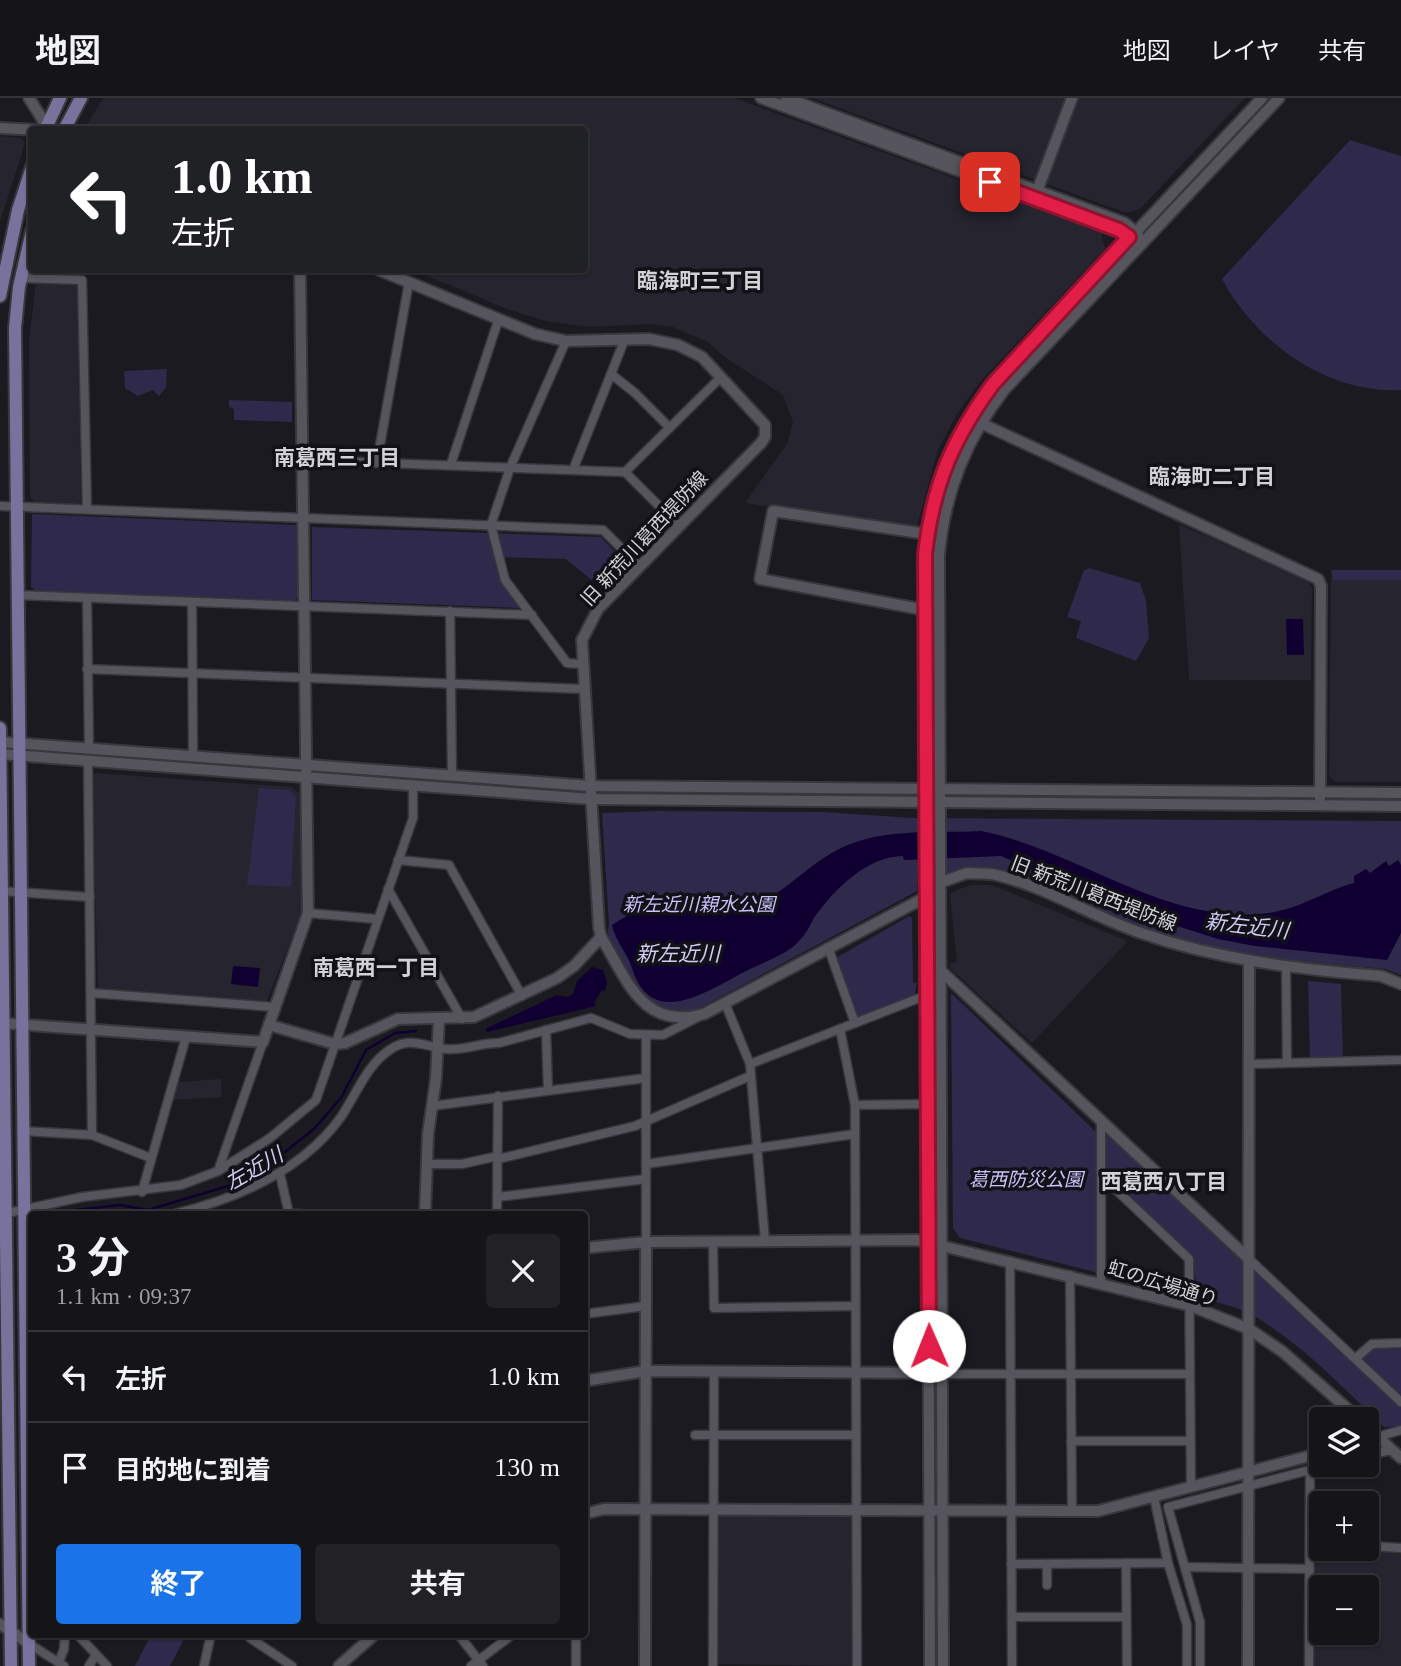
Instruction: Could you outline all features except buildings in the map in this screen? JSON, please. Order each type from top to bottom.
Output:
[{"type":"main road","points":[[47,126],[60,98]]},
{"type":"main road","points":[[66,126],[81,98]]},
{"type":"main road","points":[[0,296],[1,277],[28,181]]},
{"type":"main road","points":[[28,248],[21,278],[15,328],[23,1208],[28,1247]]},
{"type":"main road","points":[[0,729],[5,1601],[11,1666]]},
{"type":"main road","points":[[28,1638],[29,1666]]},
{"type":"street","points":[[29,98],[45,126]]},
{"type":"street","points":[[761,98],[803,109],[1036,194],[1133,234],[1143,244]]},
{"type":"street","points":[[786,98],[803,109]]},
{"type":"street","points":[[1036,194],[1072,98]]},
{"type":"street","points":[[930,1666],[925,871],[927,534],[941,474],[969,418],[993,384],[1262,98]]},
{"type":"street","points":[[943,1666],[940,536],[954,478],[981,424],[1005,389],[1279,98]]},
{"type":"street","points":[[0,128],[28,128]]},
{"type":"street","points":[[1228,134],[1239,142]]},
{"type":"street","points":[[218,1171],[308,913],[300,273]]},
{"type":"street","name":"旧 新荒川葛西堤防線","points":[[386,273],[535,334],[566,341],[649,340],[678,345],[702,357],[762,418],[765,425],[765,437],[638,565],[590,620],[582,640],[581,664],[601,937],[627,986],[642,1002],[684,1019],[704,1014],[926,897]]},
{"type":"street","points":[[1,277],[82,280],[87,509]]},
{"type":"street","points":[[377,462],[409,282]]},
{"type":"street","points":[[451,464],[498,320]]},
{"type":"street","points":[[566,341],[510,468],[491,525],[505,580],[567,663],[581,664]]},
{"type":"street","points":[[573,470],[624,341]]},
{"type":"street","points":[[611,374],[635,393],[669,427]]},
{"type":"street","points":[[625,472],[721,377]]},
{"type":"street","points":[[969,418],[1318,579],[1321,586],[1320,804]]},
{"type":"street","points":[[302,460],[625,472],[678,525]]},
{"type":"street","points":[[0,506],[603,530],[638,565]]},
{"type":"street","points":[[925,610],[760,579],[773,511],[927,534]]},
{"type":"street","points":[[17,595],[532,615]]},
{"type":"street","points":[[87,598],[89,747]]},
{"type":"street","points":[[192,602],[193,755]]},
{"type":"street","points":[[450,611],[452,775]]},
{"type":"street","points":[[87,669],[583,689]]},
{"type":"street","points":[[0,742],[18,750],[88,761],[591,799],[926,795],[940,789],[1401,793]]},
{"type":"street","points":[[0,755],[18,750],[89,747],[590,786],[926,795],[940,801],[1401,806]]},
{"type":"street","points":[[88,761],[92,1135]]},
{"type":"street","points":[[3,1214],[82,1197],[142,1192],[181,1185],[218,1171],[270,1138],[316,1100],[413,818],[414,785]]},
{"type":"street","points":[[398,860],[449,865],[522,996]]},
{"type":"street","name":"旧 新荒川葛西堤防線","points":[[939,883],[967,873],[1000,876],[1139,932],[1249,963],[1381,976],[1401,984]]},
{"type":"street","points":[[388,889],[462,1019]]},
{"type":"street","points":[[1,892],[90,897]]},
{"type":"street","points":[[308,913],[377,919]]},
{"type":"street","points":[[270,1024],[335,1044],[345,1043],[389,1021],[462,1019],[522,996],[575,966],[601,937]]},
{"type":"street","points":[[828,947],[855,1023]]},
{"type":"street","points":[[1248,1666],[1249,963]]},
{"type":"street","points":[[1286,967],[1287,1062]]},
{"type":"street","points":[[940,970],[1401,1402]]},
{"type":"street","points":[[92,993],[275,1007]]},
{"type":"street","points":[[750,1064],[927,995]]},
{"type":"street","points":[[725,1003],[750,1064],[765,1241]]},
{"type":"street","points":[[184,1211],[223,1199],[280,1174],[312,1149],[340,1118],[369,1071],[390,1049],[405,1042],[423,1042],[449,1049],[485,1042],[499,1044],[591,1018],[616,1029],[646,1036],[663,1035],[704,1014]]},
{"type":"street","points":[[425,1211],[439,1020]]},
{"type":"street","points":[[2,1024],[262,1042]]},
{"type":"street","points":[[840,1029],[855,1105],[857,1666]]},
{"type":"street","points":[[546,1030],[548,1090]]},
{"type":"street","points":[[645,1666],[646,1036]]},
{"type":"street","points":[[142,1192],[186,1037]]},
{"type":"street","points":[[1249,1064],[1401,1060]]},
{"type":"street","points":[[427,1164],[462,1164],[498,1158],[646,1121],[750,1076]]},
{"type":"street","points":[[432,1106],[646,1078]]},
{"type":"street","points":[[497,1211],[498,1096]]},
{"type":"street","points":[[855,1105],[927,1104]]},
{"type":"street","points":[[1101,1120],[1101,1282]]},
{"type":"street","points":[[23,1131],[92,1135],[152,1158]]},
{"type":"street","points":[[646,1164],[855,1134]]},
{"type":"street","points":[[280,1174],[290,1211]]},
{"type":"street","points":[[497,1197],[646,1179]]},
{"type":"street","points":[[1101,1180],[1110,1184],[1189,1259],[1191,1487]]},
{"type":"street","points":[[713,1241],[714,1308],[855,1306]]},
{"type":"street","name":"虹の広場通り","points":[[588,1248],[646,1242],[928,1242],[1101,1282],[1191,1307],[1249,1329],[1283,1352],[1345,1407]]},
{"type":"street","points":[[1010,1261],[1012,1666]]},
{"type":"street","points":[[1070,1275],[1072,1511]]},
{"type":"street","points":[[588,1313],[646,1306]]},
{"type":"street","points":[[1356,1358],[1372,1344],[1401,1343]]},
{"type":"street","points":[[588,1380],[646,1371],[929,1373]]},
{"type":"street","points":[[713,1666],[714,1373]]},
{"type":"street","points":[[942,1374],[1190,1374]]},
{"type":"street","points":[[1379,1437],[1401,1430]]},
{"type":"street","points":[[695,1435],[856,1435]]},
{"type":"street","points":[[1071,1441],[1190,1441]]},
{"type":"street","points":[[1379,1443],[1398,1454]]},
{"type":"street","points":[[1379,1455],[1398,1454]]},
{"type":"street","points":[[588,1513],[604,1509],[1098,1511],[1309,1457]]},
{"type":"street","points":[[1200,1666],[1200,1622],[1168,1507],[1309,1470]]},
{"type":"street","points":[[1154,1497],[1167,1563],[1187,1625],[1186,1666]]},
{"type":"street","points":[[1379,1547],[1401,1548]]},
{"type":"street","points":[[1309,1561],[1309,1666]]},
{"type":"street","points":[[1126,1563],[1127,1666]]},
{"type":"street","points":[[1011,1564],[1167,1563]]},
{"type":"street","points":[[1047,1564],[1047,1585]]},
{"type":"street","points":[[1185,1567],[1309,1569]]},
{"type":"street","points":[[1012,1617],[1126,1617]]},
{"type":"street","points":[[6,1627],[61,1664],[63,1638]]},
{"type":"street","points":[[81,1638],[107,1666]]},
{"type":"street","points":[[204,1666],[210,1638]]},
{"type":"street","points":[[250,1638],[292,1666]]},
{"type":"street","points":[[339,1666],[370,1638]]},
{"type":"street","points":[[461,1638],[477,1664],[508,1638]]},
{"type":"street","points":[[576,1638],[576,1666]]},
{"type":"street","points":[[89,1666],[96,1655]]},
{"type":"shaded area","points":[[103,98],[735,98],[1101,232],[1105,249],[980,382],[958,412],[938,450],[916,529],[745,503],[787,444],[793,422],[783,395],[726,358],[708,342],[673,327],[651,324],[589,327],[545,321],[507,309],[421,273],[588,273],[588,126],[87,125]]},
{"type":"shaded area","points":[[812,98],[1245,98],[1140,209],[1126,213]]},
{"type":"shaded area","points":[[0,136],[22,138],[25,143],[0,222]]},
{"type":"shaded area","points":[[36,283],[77,284],[81,502],[78,504],[34,502],[30,496],[29,341]]},
{"type":"shaded area","points":[[1179,524],[1308,582],[1312,588],[1311,680],[1189,680]]},
{"type":"shaded area","points":[[1401,577],[1401,782],[1336,782],[1329,776],[1331,578]]},
{"type":"shaded area","points":[[96,773],[292,787],[301,795],[301,914],[266,1003],[98,991],[92,777]]},
{"type":"shaded area","points":[[971,885],[992,885],[1125,940],[1126,943],[1032,1043],[951,969],[950,963],[957,962],[950,895]]},
{"type":"shaded area","points":[[221,1079],[222,1097],[172,1100],[177,1082]]},
{"type":"shaded area","points":[[718,1516],[852,1516],[852,1666],[716,1664]]},
{"type":"shaded area","points":[[1379,1552],[1401,1554],[1401,1666],[1314,1666],[1314,1645],[1379,1645],[1379,1575],[1315,1575],[1315,1561],[1379,1561]]},
{"type":"green space","points":[[1350,140],[1401,156],[1401,390],[1373,389],[1346,383],[1296,360],[1254,323],[1236,302],[1222,279]]},
{"type":"green space","points":[[167,369],[166,387],[159,396],[153,390],[138,396],[125,388],[124,371]]},
{"type":"green space","points":[[229,400],[292,402],[292,422],[234,420],[234,409],[229,407]]},
{"type":"green space","points":[[32,514],[297,525],[298,597],[293,602],[36,591],[31,587]]},
{"type":"green space","points":[[312,527],[601,537],[624,562],[599,586],[566,559],[495,557],[501,582],[520,608],[312,600]]},
{"type":"green space","points":[[1089,568],[1140,583],[1146,601],[1149,638],[1136,661],[1076,638],[1081,621],[1067,617],[1084,570]]},
{"type":"green space","points":[[1331,570],[1401,570],[1401,580],[1333,580]]},
{"type":"green space","points":[[259,788],[290,790],[296,797],[291,887],[247,885]]},
{"type":"green space","name":"新左近川親水公園","points":[[823,812],[913,818],[1401,821],[1401,975],[1386,969],[1288,960],[1215,948],[1119,919],[1002,871],[980,869],[959,871],[917,882],[917,891],[700,1008],[673,1013],[649,1003],[637,992],[618,963],[608,932],[602,813]]},
{"type":"green space","points":[[909,916],[912,918],[913,983],[917,983],[914,997],[859,1018],[836,958]]},
{"type":"green space","points":[[1308,981],[1341,984],[1343,1058],[1310,1059]]},
{"type":"green space","name":"葛西防災公園","points":[[951,993],[1097,1133],[1099,1270],[1095,1272],[960,1238],[953,1228]]},
{"type":"green space","points":[[1103,1132],[1358,1361],[1373,1348],[1401,1348],[1401,1426],[1384,1427],[1379,1422],[1379,1407],[1364,1407],[1307,1354],[1256,1317],[1235,1307],[1199,1298],[1192,1257],[1104,1173]]},
{"type":"green space","points":[[149,1638],[184,1638],[170,1666],[135,1666]]},
{"type":"water","points":[[1286,619],[1303,619],[1304,655],[1287,655]]},
{"type":"water","name":"新左近川","points":[[981,831],[1052,854],[1158,898],[1193,908],[1230,914],[1268,913],[1291,908],[1354,883],[1354,876],[1366,869],[1370,873],[1386,861],[1389,866],[1398,860],[1401,865],[1401,933],[1387,960],[1255,946],[1218,939],[1117,907],[1001,856],[904,860],[903,856],[890,857],[865,868],[831,896],[802,938],[789,950],[697,996],[666,1002],[652,998],[641,987],[612,925],[631,914],[649,909],[666,907],[715,911],[751,906],[773,895],[830,854],[866,839],[904,833]]},
{"type":"water","points":[[233,966],[260,968],[258,987],[231,984]]},
{"type":"water","points":[[592,967],[603,970],[607,982],[605,991],[602,990],[594,1003],[596,1006],[487,1032],[485,1029],[557,995],[568,997],[573,994],[577,981]]},
{"type":"waterway","name":"左近川","points":[[67,1211],[120,1205],[148,1210],[228,1186],[266,1167],[314,1129],[341,1098],[366,1050],[395,1033],[416,1031]]},
{"type":"district","name":"臨海町三丁目","points":[[700,281]]},
{"type":"district","name":"南葛西三丁目","points":[[337,458]]},
{"type":"district","name":"臨海町二丁目","points":[[1212,477]]},
{"type":"district","name":"南葛西一丁目","points":[[376,968]]},
{"type":"district","name":"西葛西八丁目","points":[[1164,1182]]},
{"type":"route","points":[[929,1346],[925,554],[930,517],[949,453],[977,405],[993,384],[1129,237],[1119,230],[990,182]]}]
